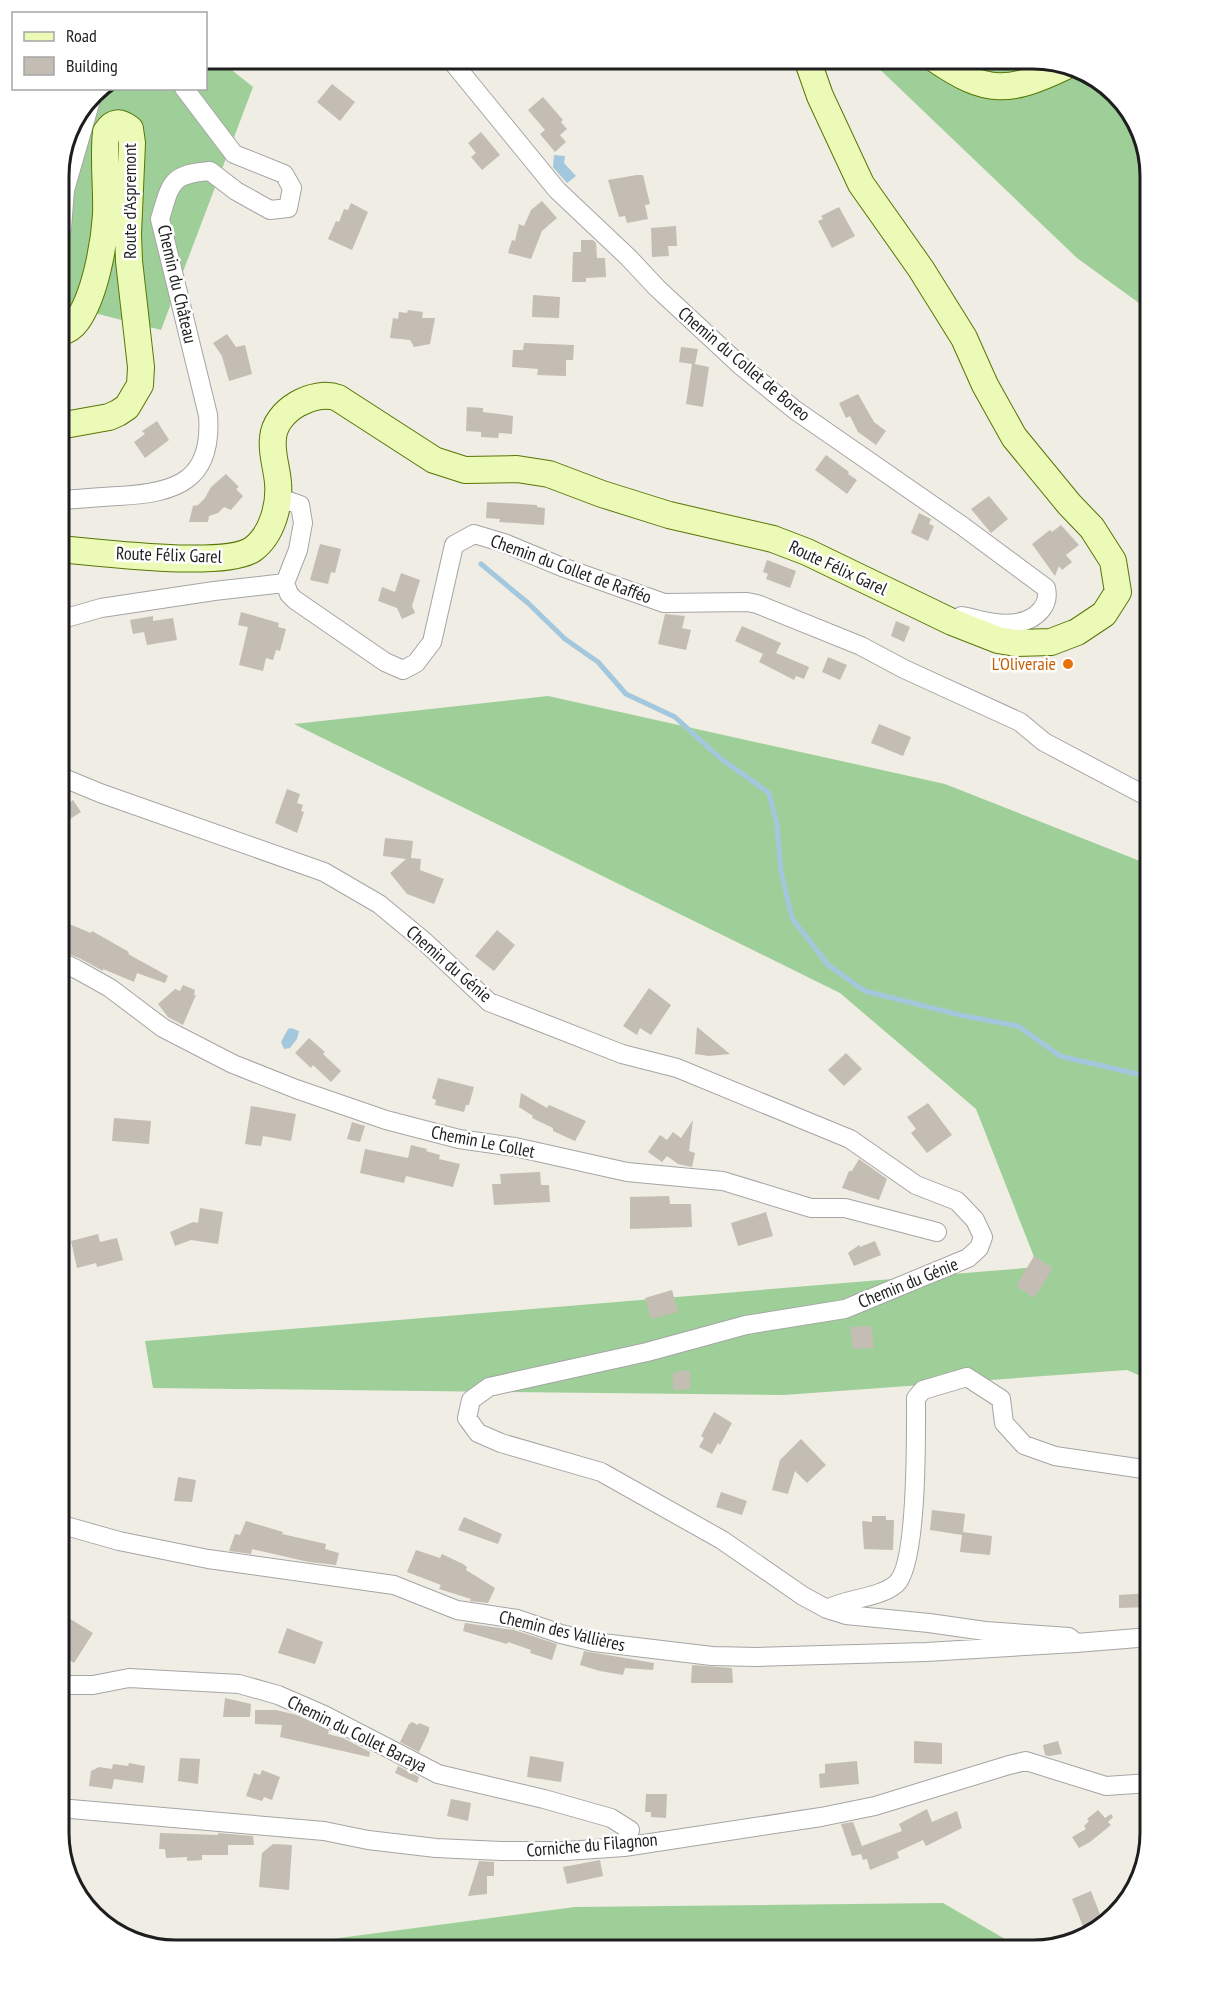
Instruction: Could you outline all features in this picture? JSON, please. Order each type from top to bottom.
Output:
[{"type":"street","name":"Chemin du Collet de Boreo","points":[[458,69],[557,190],[740,366],[795,410],[961,525],[1046,588],[1048,597],[1044,607],[1036,616],[1025,622],[996,623],[963,615],[952,622]]},
{"type":"street","name":"Route Félix Garel","points":[[69,550],[145,556],[232,557],[244,554],[261,542],[273,520],[278,497],[273,447],[275,428],[279,421],[298,404],[316,396],[328,394],[338,398],[434,460],[465,471],[517,470],[549,474],[669,515],[773,539],[807,552],[952,622],[998,640],[1016,643],[1051,642],[1077,632],[1104,614],[1118,592],[1113,561],[1092,528],[1014,437],[985,385],[964,338],[927,278],[861,184],[820,96],[811,69]]},
{"type":"street","points":[[953,69],[990,87],[1007,87],[1029,82],[1054,71]]},
{"type":"street","name":"Chemin du Château","points":[[69,499],[149,494],[165,490],[192,476],[207,447],[208,415],[160,219],[170,186],[187,173],[210,171],[236,191],[270,210],[288,208],[292,188],[284,174],[234,154],[186,90]]},
{"type":"street","points":[[69,176],[85,119]]},
{"type":"street","name":"Route d'Aspremont","points":[[69,328],[76,323],[88,302],[98,262],[106,216],[106,132],[110,125],[123,123],[130,129],[132,143],[129,173],[129,261],[141,367],[140,385],[127,406],[118,413],[109,417],[69,424]]},
{"type":"street","points":[[69,617],[101,608],[285,583],[298,550],[303,523],[300,505],[278,497]]},
{"type":"street","name":"Chemin du Collet de Rafféo","points":[[285,583],[289,594],[295,600],[386,662],[403,670],[416,663],[432,642],[454,545],[474,534],[664,603],[747,602],[757,604],[861,646],[904,669],[1020,722],[1044,742],[1140,793]]},
{"type":"street","name":"Chemin du Génie","points":[[69,780],[324,872],[379,904],[425,942],[489,1002],[622,1054],[677,1068],[849,1139],[916,1185],[957,1201],[975,1220],[982,1237],[979,1248],[968,1258],[845,1309],[746,1325],[647,1352],[489,1388],[471,1400],[467,1418],[478,1433],[501,1443],[602,1472],[722,1540],[803,1596],[846,1616],[929,1623],[986,1631],[1069,1636],[1076,1644]]},
{"type":"street","name":"Chemin Le Collet","points":[[69,966],[110,988],[163,1028],[233,1064],[287,1086],[386,1120],[459,1138],[515,1147],[627,1172],[723,1181],[812,1208],[844,1208],[937,1232]]},
{"type":"street","points":[[828,1609],[839,1602],[885,1591],[897,1583],[904,1572],[916,1476],[916,1398],[923,1390],[968,1377],[1001,1399],[1004,1423],[1024,1445],[1054,1456],[1140,1469]]},
{"type":"street","name":"Chemin des Vallières","points":[[69,1527],[119,1541],[208,1559],[394,1585],[457,1610],[517,1620],[594,1642],[690,1654],[780,1656],[926,1652],[1076,1644],[1140,1638]]},
{"type":"street","name":"Chemin du Collet Baraya","points":[[69,1685],[93,1685],[129,1678],[240,1684],[278,1695],[324,1715],[438,1774],[544,1799],[611,1818],[630,1830],[624,1847]]},
{"type":"street","name":"Corniche du Filagnon","points":[[69,1809],[324,1831],[368,1840],[436,1848],[566,1851],[624,1847],[821,1817],[875,1806],[1026,1761],[1106,1786],[1140,1784]]},
{"type":"green space","points":[[207,69],[230,69],[253,87],[161,330],[69,307],[69,169],[73,148],[80,129],[91,111],[113,90],[207,90]]},
{"type":"green space","points":[[879,69],[1040,69],[1080,80],[1104,96],[1129,129],[1139,162],[1140,304],[1077,258]]},
{"type":"green space","points":[[548,696],[945,784],[1140,861],[1140,1376],[1127,1370],[784,1395],[153,1388],[145,1341],[1038,1267],[976,1109],[840,993],[294,724]]},
{"type":"green space","points":[[943,1903],[1007,1940],[325,1940],[575,1907]]},
{"type":"water","points":[[554,155],[565,156],[564,163],[576,176],[567,183],[553,167]]},
{"type":"water","points":[[288,1029],[299,1031],[297,1039],[290,1048],[284,1049],[281,1042]]},
{"type":"building","points":[[332,84],[355,102],[340,121],[317,102]]},
{"type":"building","points":[[543,97],[563,120],[561,122],[567,129],[560,135],[566,142],[555,152],[540,134],[545,130],[528,110]]},
{"type":"building","points":[[481,132],[500,155],[482,170],[471,157],[476,153],[468,143]]},
{"type":"building","points":[[643,175],[650,204],[645,205],[648,219],[627,223],[625,216],[619,217],[608,180]]},
{"type":"building","points":[[542,201],[557,218],[542,231],[531,259],[508,253],[512,240],[515,241],[519,224],[524,226],[531,210]]},
{"type":"building","points":[[351,203],[368,212],[352,250],[328,239],[336,221],[339,222],[344,209],[348,210]]},
{"type":"building","points":[[839,207],[855,236],[832,248],[818,221],[823,219],[821,216]]},
{"type":"building","points":[[676,226],[677,246],[668,246],[669,256],[652,257],[651,228]]},
{"type":"building","points":[[581,240],[593,240],[596,243],[597,258],[605,258],[606,277],[586,278],[586,282],[572,282],[573,252],[581,252]]},
{"type":"building","points":[[533,295],[560,297],[559,318],[532,317]]},
{"type":"building","points":[[408,310],[423,312],[422,318],[435,318],[430,344],[414,347],[410,340],[390,338],[393,318],[398,319],[399,312],[407,313]]},
{"type":"building","points":[[227,334],[236,347],[245,345],[252,374],[229,381],[222,356],[213,343]]},
{"type":"building","points":[[524,343],[574,345],[573,360],[566,360],[566,376],[537,375],[538,369],[512,367],[513,350],[523,350]]},
{"type":"building","points":[[681,347],[698,349],[695,364],[709,367],[703,407],[686,404],[692,364],[679,362]]},
{"type":"building","points":[[858,394],[874,422],[886,431],[876,445],[858,432],[850,416],[846,418],[839,403]]},
{"type":"building","points":[[467,407],[483,408],[483,412],[513,416],[512,434],[499,433],[498,438],[481,437],[481,432],[466,431]]},
{"type":"building","points":[[157,421],[169,440],[145,458],[134,442],[145,434],[142,431]]},
{"type":"building","points":[[826,455],[857,480],[847,494],[815,470]]},
{"type":"building","points":[[226,474],[239,487],[236,489],[243,496],[231,510],[224,507],[218,513],[209,516],[208,522],[189,522],[193,506],[198,505],[211,487]]},
{"type":"building","points":[[989,496],[1008,519],[991,533],[971,509]]},
{"type":"building","points":[[487,502],[537,505],[537,507],[545,508],[544,525],[499,522],[500,519],[486,518]]},
{"type":"building","points":[[919,513],[931,519],[929,524],[934,526],[928,541],[911,533]]},
{"type":"building","points":[[1061,525],[1079,545],[1066,555],[1072,562],[1062,570],[1059,566],[1055,576],[1032,544],[1050,530],[1052,532]]},
{"type":"building","points":[[320,544],[341,549],[335,573],[331,572],[328,584],[310,580]]},
{"type":"building","points":[[767,560],[796,571],[790,588],[766,579],[768,574],[763,572]]},
{"type":"building","points":[[401,573],[420,580],[412,606],[415,613],[402,619],[397,608],[378,601],[382,587],[395,592]]},
{"type":"building","points":[[241,612],[279,623],[278,627],[286,629],[280,651],[276,650],[273,660],[266,658],[263,671],[239,665],[248,627],[238,625]]},
{"type":"building","points":[[665,614],[685,616],[682,628],[691,630],[686,650],[658,644]]},
{"type":"building","points":[[153,616],[153,621],[173,618],[177,640],[147,645],[144,632],[133,634],[130,620]]},
{"type":"building","points":[[896,621],[910,627],[904,642],[891,636]]},
{"type":"building","points":[[742,626],[781,643],[776,653],[809,667],[804,679],[796,676],[794,680],[759,662],[763,654],[735,641]]},
{"type":"building","points":[[828,657],[847,665],[840,680],[822,672]]},
{"type":"building","points":[[879,724],[911,737],[903,756],[871,743]]},
{"type":"building","points":[[287,789],[300,794],[297,803],[303,805],[301,811],[304,812],[297,833],[275,823]]},
{"type":"building","points":[[73,800],[81,812],[69,820],[69,803]]},
{"type":"building","points":[[385,838],[413,841],[411,858],[421,859],[420,870],[444,879],[434,904],[407,894],[390,873],[406,859],[383,856]]},
{"type":"building","points":[[69,924],[91,933],[92,931],[168,976],[165,983],[137,973],[134,982],[103,969],[103,971],[69,954]]},
{"type":"building","points":[[497,930],[515,945],[494,971],[475,956]]},
{"type":"building","points":[[183,985],[195,990],[194,995],[196,995],[183,1025],[168,1017],[158,1004],[175,989],[180,991]]},
{"type":"building","points":[[649,988],[671,1005],[651,1035],[640,1028],[637,1035],[623,1026]]},
{"type":"building","points":[[697,1027],[730,1054],[709,1056],[695,1054]]},
{"type":"building","points":[[309,1038],[341,1071],[331,1082],[313,1065],[311,1068],[295,1053]]},
{"type":"building","points":[[846,1053],[862,1069],[844,1086],[828,1070]]},
{"type":"building","points":[[438,1078],[474,1087],[469,1105],[466,1105],[464,1112],[435,1105],[436,1100],[432,1098]]},
{"type":"building","points":[[521,1093],[547,1108],[549,1105],[586,1121],[575,1141],[553,1131],[553,1128],[532,1118],[533,1116],[519,1107]]},
{"type":"building","points":[[928,1103],[952,1135],[927,1153],[911,1133],[916,1129],[907,1117]]},
{"type":"building","points":[[251,1106],[296,1114],[291,1141],[263,1136],[261,1146],[245,1144]]},
{"type":"building","points":[[114,1118],[151,1121],[149,1144],[112,1141]]},
{"type":"building","points":[[693,1120],[689,1151],[695,1153],[692,1167],[678,1164],[667,1156],[662,1162],[648,1152],[660,1135],[667,1140],[673,1132],[681,1138]]},
{"type":"building","points":[[352,1122],[365,1126],[360,1142],[347,1139]]},
{"type":"building","points":[[411,1145],[440,1155],[439,1159],[460,1164],[453,1187],[406,1176],[404,1183],[360,1173],[365,1149],[408,1158]]},
{"type":"building","points":[[859,1159],[887,1179],[879,1200],[842,1188],[849,1171],[852,1171]]},
{"type":"building","points":[[540,1172],[541,1185],[549,1185],[550,1202],[494,1205],[492,1184],[501,1184],[500,1174]]},
{"type":"building","points":[[669,1196],[670,1204],[691,1204],[692,1227],[630,1229],[630,1197]]},
{"type":"building","points":[[200,1208],[223,1212],[218,1244],[191,1240],[175,1246],[170,1232],[193,1222],[198,1223]]},
{"type":"building","points":[[766,1212],[773,1236],[738,1246],[731,1223]]},
{"type":"building","points":[[98,1234],[100,1242],[117,1238],[123,1260],[97,1267],[96,1263],[77,1268],[71,1241]]},
{"type":"building","points":[[875,1241],[881,1255],[854,1266],[848,1253],[859,1245],[860,1247]]},
{"type":"building","points":[[1034,1256],[1053,1268],[1034,1298],[1016,1286]]},
{"type":"building","points":[[672,1290],[678,1312],[651,1319],[645,1298]]},
{"type":"building","points":[[871,1326],[874,1348],[853,1349],[850,1327]]},
{"type":"building","points":[[690,1371],[690,1389],[673,1390],[673,1373]]},
{"type":"building","points":[[714,1412],[732,1423],[720,1445],[718,1443],[712,1454],[699,1447],[704,1438],[701,1436]]},
{"type":"building","points":[[801,1439],[826,1465],[807,1483],[795,1471],[788,1494],[772,1490],[780,1460]]},
{"type":"building","points":[[178,1477],[196,1480],[192,1502],[174,1501]]},
{"type":"building","points":[[721,1492],[747,1501],[742,1515],[716,1507]]},
{"type":"building","points":[[932,1510],[965,1514],[963,1532],[992,1536],[990,1555],[960,1552],[962,1535],[930,1530]]},
{"type":"building","points":[[872,1516],[886,1516],[886,1520],[894,1520],[893,1550],[864,1549],[862,1521],[872,1522]]},
{"type":"building","points":[[464,1517],[502,1534],[498,1544],[458,1530]]},
{"type":"building","points":[[246,1521],[283,1532],[282,1534],[326,1544],[325,1549],[339,1553],[336,1565],[309,1562],[252,1549],[251,1554],[229,1551],[235,1534],[240,1535]]},
{"type":"building","points":[[416,1550],[440,1558],[442,1554],[463,1564],[467,1567],[466,1570],[495,1588],[488,1603],[470,1601],[471,1599],[439,1589],[441,1585],[407,1572]]},
{"type":"building","points":[[1140,1594],[1140,1607],[1119,1608],[1119,1595]]},
{"type":"building","points":[[69,1618],[93,1633],[74,1663],[69,1660]]},
{"type":"building","points":[[465,1623],[514,1630],[557,1644],[552,1660],[530,1653],[531,1650],[508,1642],[507,1644],[463,1631]]},
{"type":"building","points":[[287,1628],[323,1642],[315,1664],[278,1653]]},
{"type":"building","points":[[584,1651],[654,1663],[653,1670],[625,1668],[623,1675],[600,1671],[580,1665]]},
{"type":"building","points":[[692,1665],[732,1668],[733,1683],[691,1683]]},
{"type":"building","points":[[225,1698],[251,1704],[250,1717],[223,1717]]},
{"type":"building","points":[[255,1710],[276,1710],[297,1715],[329,1730],[328,1734],[343,1738],[370,1752],[369,1757],[280,1737],[282,1725],[255,1724]]},
{"type":"building","points":[[412,1722],[429,1727],[419,1752],[400,1742]]},
{"type":"building","points":[[914,1741],[942,1743],[942,1764],[914,1763]]},
{"type":"building","points":[[1058,1741],[1062,1754],[1045,1755],[1043,1745]]},
{"type":"building","points":[[530,1756],[564,1762],[561,1782],[527,1777]]},
{"type":"building","points":[[180,1758],[200,1759],[198,1784],[178,1781]]},
{"type":"building","points":[[857,1761],[859,1784],[820,1788],[819,1774],[825,1773],[825,1764]]},
{"type":"building","points":[[129,1763],[145,1766],[143,1783],[114,1779],[112,1789],[89,1786],[91,1771],[99,1767],[112,1769],[113,1764],[128,1766]]},
{"type":"building","points":[[398,1766],[419,1777],[417,1783],[395,1773]]},
{"type":"building","points":[[262,1770],[280,1777],[272,1800],[264,1797],[262,1801],[246,1796],[254,1773],[260,1775]]},
{"type":"building","points":[[646,1794],[667,1794],[666,1818],[651,1817],[651,1812],[645,1812]]},
{"type":"building","points":[[451,1799],[471,1803],[468,1821],[447,1816]]},
{"type":"building","points":[[927,1809],[932,1822],[957,1811],[962,1828],[926,1846],[923,1840],[897,1852],[899,1858],[870,1870],[867,1859],[863,1860],[861,1854],[852,1856],[841,1824],[853,1822],[862,1846],[902,1831],[899,1824]]},
{"type":"building","points":[[1098,1810],[1105,1818],[1111,1814],[1113,1817],[1108,1822],[1111,1825],[1079,1848],[1072,1837],[1086,1829],[1084,1826],[1089,1821],[1087,1819]]},
{"type":"building","points":[[160,1833],[218,1835],[218,1833],[253,1836],[254,1845],[228,1845],[228,1855],[202,1855],[202,1860],[187,1861],[187,1857],[166,1858],[165,1849],[159,1849]]},
{"type":"building","points":[[273,1844],[292,1845],[289,1890],[259,1887],[262,1853]]},
{"type":"building","points":[[600,1860],[603,1876],[567,1884],[563,1867]]},
{"type":"building","points":[[479,1861],[494,1862],[494,1876],[487,1876],[487,1894],[468,1896]]},
{"type":"building","points":[[1091,1891],[1101,1916],[1083,1927],[1072,1899]]},
{"type":"waterway","points":[[481,564],[528,603],[565,639],[598,662],[626,694],[675,717],[720,758],[769,793],[777,825],[781,871],[792,918],[828,965],[865,991],[960,1015],[1018,1026],[1060,1056],[1140,1075]]},
{"type":"place","name":"L'Oliveraie","points":[[1068,664]]}]
